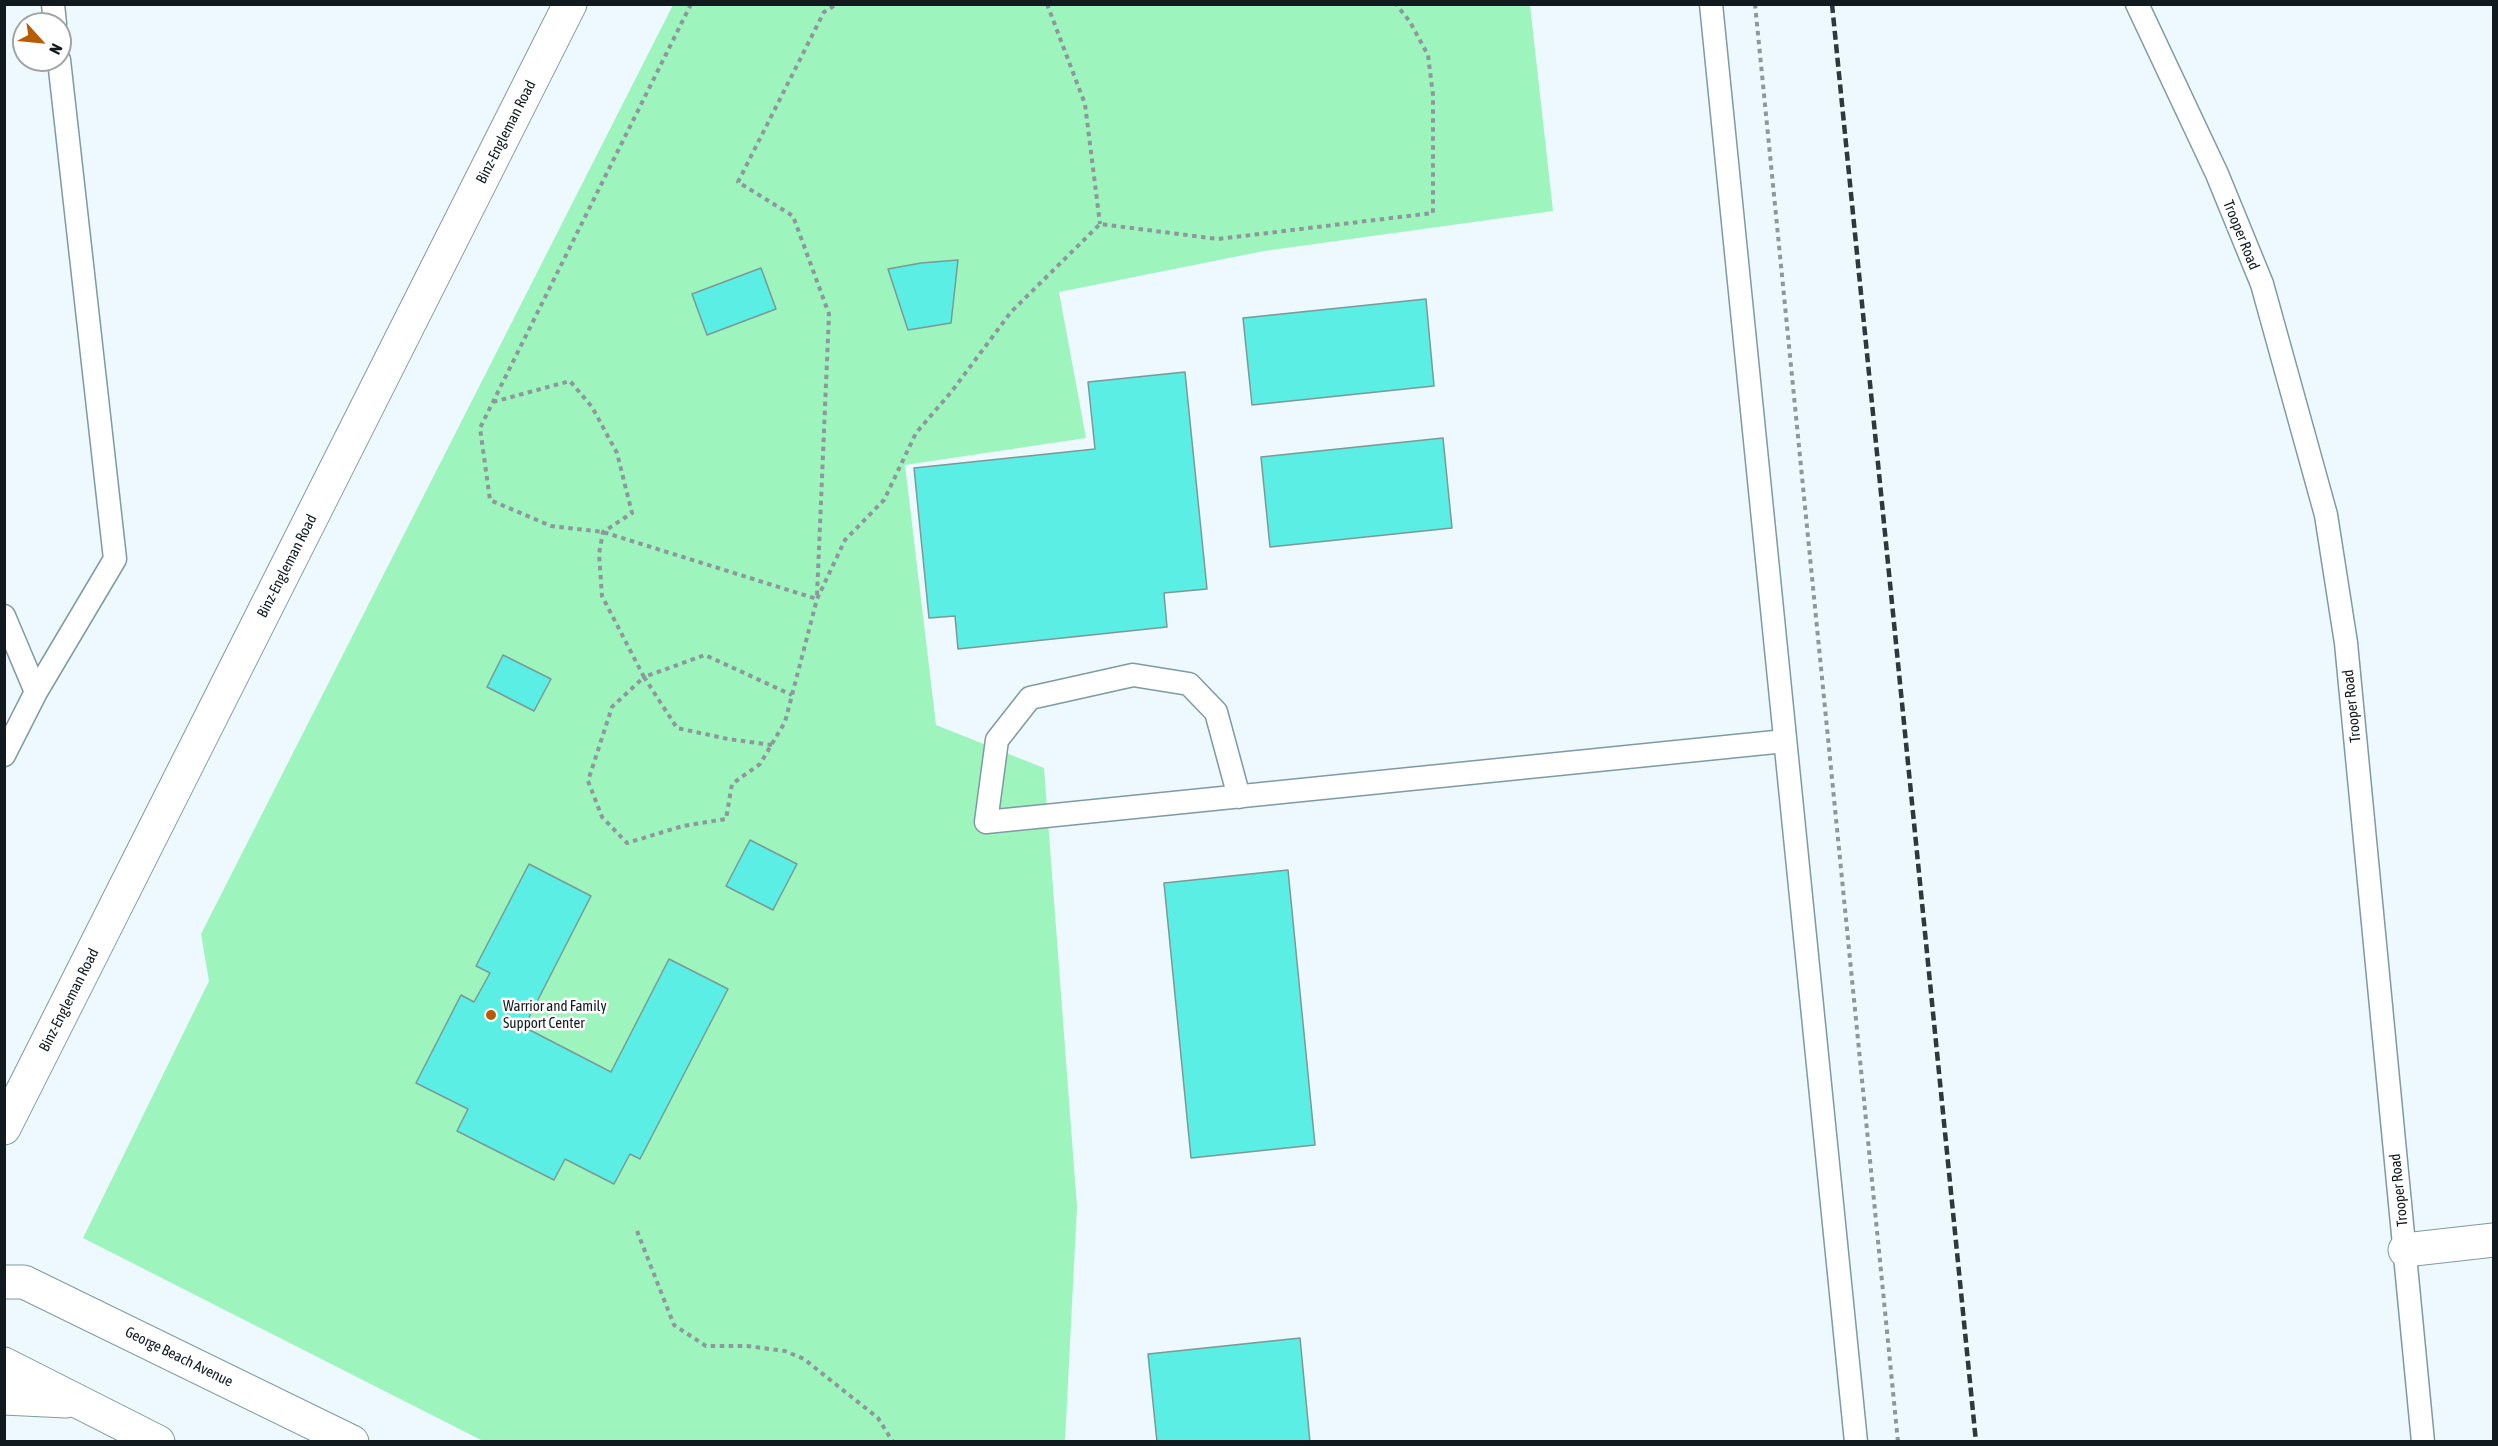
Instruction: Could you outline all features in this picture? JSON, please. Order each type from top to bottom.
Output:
[{"type":"street","name":"Binz-Engleman Road","points":[[4,1128],[570,4]]},
{"type":"street","points":[[2405,1250],[2493,1240]]},
{"type":"street","name":"George Beach Avenue","points":[[4,1282],[24,1282],[352,1442]]},
{"type":"street","points":[[4,1364],[158,1442]]},
{"type":"street","points":[[4,1398],[78,1401]]},
{"type":"lane","points":[[1711,4],[1856,1442]]},
{"type":"lane","name":"Trooper Road","points":[[2137,4],[2217,174],[2262,284],[2326,515],[2346,643],[2423,1442]]},
{"type":"lane","points":[[4,755],[36,692],[115,559],[60,72]]},
{"type":"lane","points":[[4,616],[36,692]]},
{"type":"lane","points":[[1239,797],[1216,712],[1189,684],[1133,675],[1030,698],[997,740],[986,822],[1239,797],[1785,741]]},
{"type":"path","points":[[691,4],[480,428],[490,500],[551,526],[603,532],[817,599]]},
{"type":"path","points":[[817,599],[829,314],[793,216],[738,182],[824,12],[837,4]]},
{"type":"path","points":[[1047,4],[1085,104],[1100,224]]},
{"type":"path","points":[[1100,224],[1218,239],[1433,213],[1433,95],[1428,55],[1410,22],[1396,4]]},
{"type":"path","points":[[1755,4],[1898,1442]]},
{"type":"path","points":[[792,695],[705,655],[644,677],[612,707],[588,781],[602,817],[627,843],[684,826],[726,819],[732,784],[760,764],[785,722],[817,599],[845,540],[884,500],[916,433],[952,391],[1011,312],[1100,224]]},
{"type":"path","points":[[492,402],[570,381],[585,399],[617,453],[632,513],[603,532],[599,554],[602,596],[644,677],[677,728],[728,739],[772,745]]},
{"type":"path","points":[[637,1231],[674,1325],[706,1346],[747,1346],[785,1352],[804,1359],[878,1418],[893,1442]]},
{"type":"green space","points":[[673,5],[1530,5],[1553,211],[1264,251],[1059,292],[1086,438],[905,465],[936,725],[1044,768],[1077,1207],[1065,1441],[483,1441],[83,1238],[209,981],[201,934]]},
{"type":"building","points":[[958,260],[951,323],[908,330],[888,269]]},
{"type":"building","points":[[761,268],[776,309],[707,335],[692,294]]},
{"type":"building","points":[[1426,299],[1434,386],[1252,405],[1243,318]]},
{"type":"building","points":[[1185,372],[1207,589],[1164,593],[1167,627],[958,649],[955,616],[929,618],[914,468],[1095,449],[1088,382]]},
{"type":"building","points":[[1443,438],[1452,528],[1270,547],[1261,457]]},
{"type":"building","points":[[503,655],[551,679],[534,711],[487,687]]},
{"type":"building","points":[[750,840],[797,864],[773,910],[726,886]]},
{"type":"building","name":"Warrior and Family Support Center","points":[[529,864],[591,896],[524,1027],[611,1072],[669,959],[728,989],[640,1159],[630,1154],[614,1184],[565,1159],[554,1180],[457,1131],[468,1109],[416,1083],[461,995],[474,1002],[490,973],[476,966]]},
{"type":"building","points":[[1288,870],[1315,1145],[1191,1158],[1164,883]]},
{"type":"building","points":[[1300,1338],[1310,1442],[1157,1442],[1148,1354]]},
{"type":"railway","points":[[1832,4],[1976,1442]]},
{"type":"place","name":"Warrior and Family Support Center","points":[[491,1015]]}]
